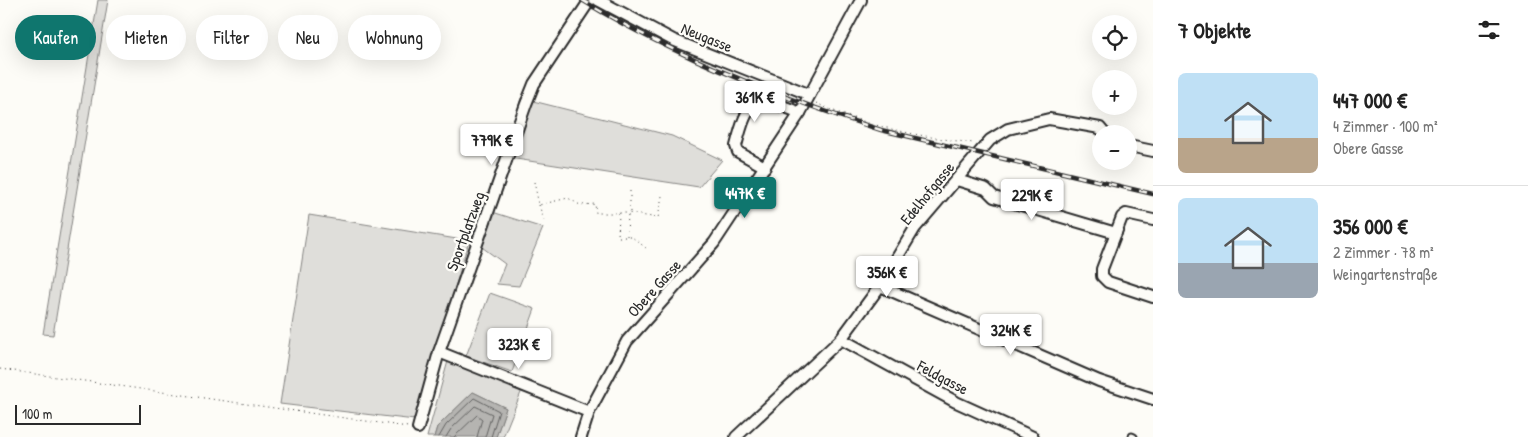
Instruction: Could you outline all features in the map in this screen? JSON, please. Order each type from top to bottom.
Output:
[{"type":"street","name":"Sportplatzweg","points":[[418,428],[439,352],[534,84],[590,0]]},
{"type":"street","name":"Neugasse","points":[[598,0],[673,40],[808,95]]},
{"type":"street","name":"Obere Gasse","points":[[581,437],[589,412],[627,341],[714,243],[800,113],[808,95],[861,0]]},
{"type":"street","points":[[765,167],[738,152],[736,146],[746,113],[754,103],[764,101],[776,103],[800,113]]},
{"type":"street","name":"Edelhofgasse","points":[[736,437],[841,339],[880,286],[915,228],[984,147],[1008,129],[1049,119],[1092,127]]},
{"type":"street","points":[[1137,148],[1153,151]]},
{"type":"street","points":[[956,180],[986,189],[994,197],[1116,233]]},
{"type":"street","points":[[1153,220],[1126,214],[1122,217],[1102,269],[1102,276],[1108,282],[1153,297]]},
{"type":"street","points":[[880,286],[1100,381],[1153,399]]},
{"type":"street","name":"Feldgasse","points":[[841,339],[956,402],[1034,437]]},
{"type":"street","points":[[439,352],[589,412]]},
{"type":"path","points":[[808,95],[829,109],[874,124],[984,147]]},
{"type":"path","points":[[534,182],[545,224]]},
{"type":"path","points":[[628,237],[630,191]]},
{"type":"path","points":[[539,205],[568,198],[580,205],[595,204],[596,213],[629,213],[658,218],[662,196]]},
{"type":"path","points":[[619,213],[618,237],[632,237],[646,248]]},
{"type":"path","points":[[0,369],[418,428]]},
{"type":"shaded area","points":[[98,0],[108,0],[53,335],[43,334],[88,60],[96,60],[96,15]]},
{"type":"shaded area","points":[[521,98],[672,136],[722,160],[699,187],[503,157]]},
{"type":"shaded area","points":[[486,210],[543,228],[519,286],[497,284],[505,264],[475,242]]},
{"type":"shaded area","points":[[309,215],[469,241],[415,420],[280,404]]},
{"type":"shaded area","points":[[490,293],[535,309],[512,372],[466,356]]},
{"type":"shaded area","points":[[448,361],[522,390],[503,437],[496,437],[506,408],[473,392],[437,427],[434,437],[427,437]]},
{"type":"water","points":[[473,392],[506,408],[496,437],[434,437],[437,427]]},
{"type":"railway","points":[[582,0],[652,39],[727,74],[805,104],[881,130],[1153,194]]}]
